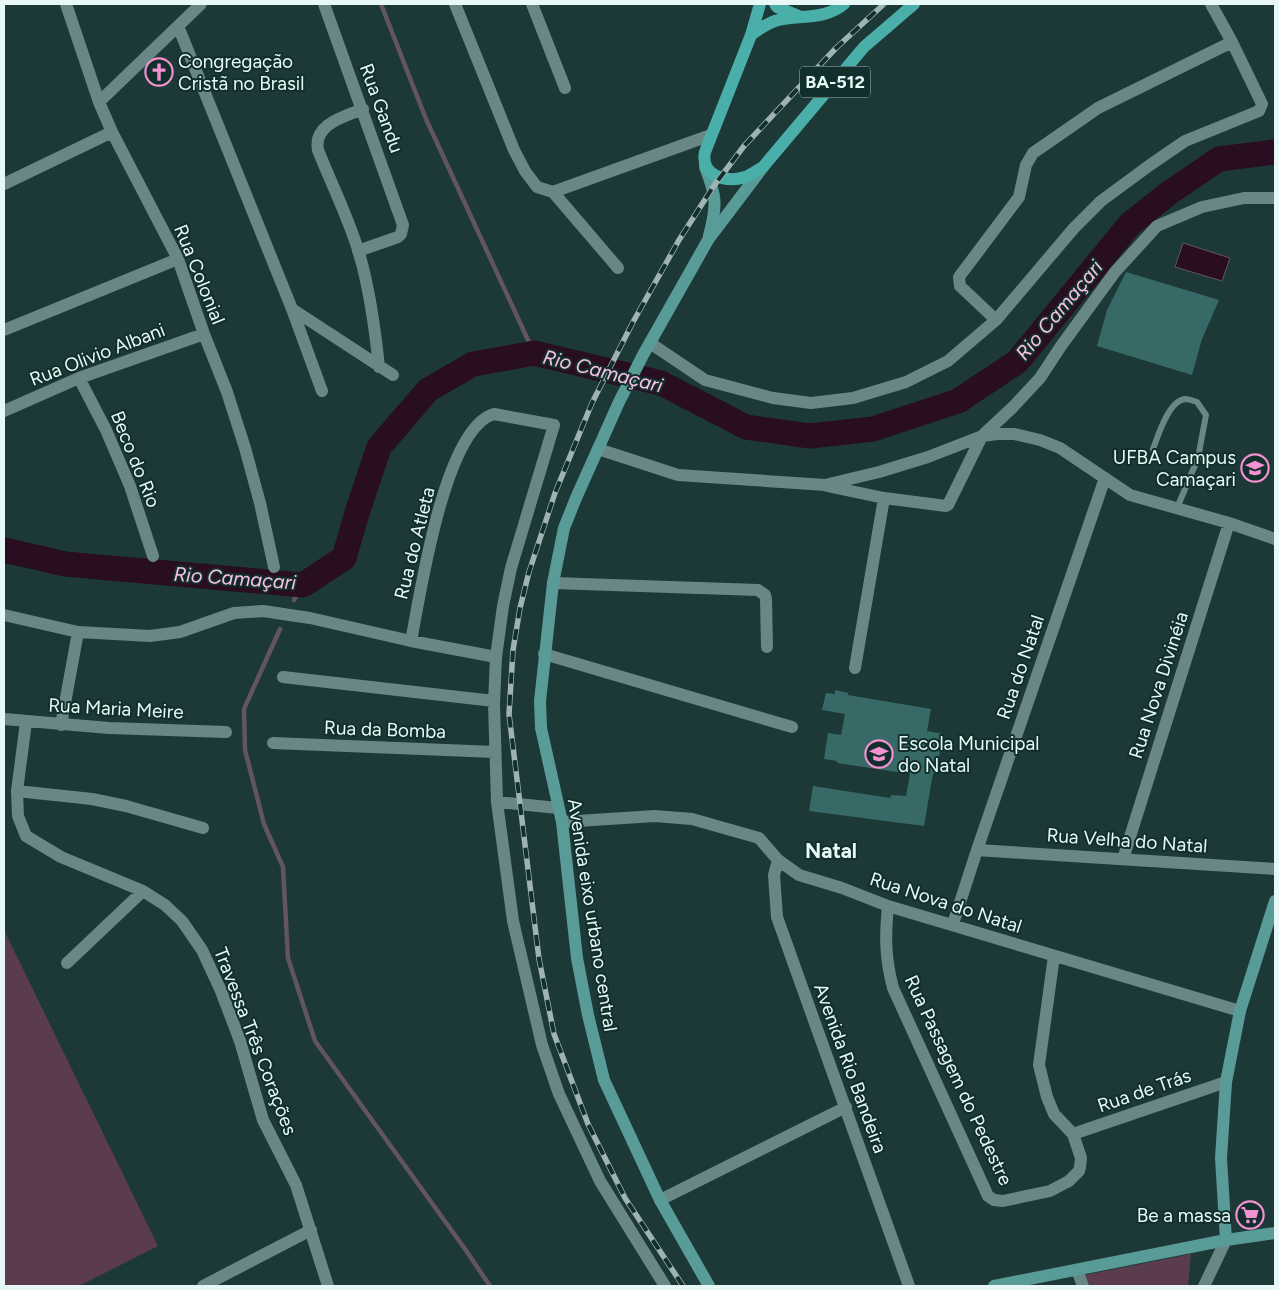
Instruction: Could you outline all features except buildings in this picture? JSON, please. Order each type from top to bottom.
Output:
[{"type":"main road","points":[[705,167],[705,152],[751,35],[760,4]]},
{"type":"main road","points":[[775,4],[777,7],[801,17]]},
{"type":"main road","points":[[751,35],[764,25],[776,21],[824,15],[844,4]]},
{"type":"main road","name":"BA-512","points":[[705,167],[712,174],[720,178],[733,179],[746,176],[763,167],[864,47],[914,4]]},
{"type":"street","name":"Rua Colonial","points":[[66,4],[99,102],[112,132],[178,259],[204,334],[227,392],[245,448],[260,503],[274,567]]},
{"type":"street","points":[[99,102],[201,4]]},
{"type":"street","name":"Rua Gandu","points":[[324,4],[403,225],[401,234],[398,237],[358,251]]},
{"type":"street","points":[[455,4],[514,150],[525,171],[537,187],[552,192],[618,268]]},
{"type":"street","points":[[532,4],[565,88]]},
{"type":"street","points":[[650,343],[705,380],[772,398],[811,403],[853,398],[906,382],[948,361],[996,320],[1074,228],[1101,201],[1150,164],[1185,141],[1259,111],[1262,104],[1211,4]]},
{"type":"street","points":[[178,26],[292,309],[322,391]]},
{"type":"street","points":[[996,320],[960,286],[959,276],[1019,198],[1026,165],[1033,153],[1098,108],[1232,42]]},
{"type":"street","points":[[363,109],[329,124],[318,136],[317,143],[318,150],[358,251],[365,275],[374,320],[379,367]]},
{"type":"street","points":[[4,184],[112,132]]},
{"type":"street","points":[[552,192],[711,135]]},
{"type":"street","points":[[685,144],[705,152]]},
{"type":"street","points":[[705,167],[715,198],[715,211],[708,240]]},
{"type":"street","points":[[763,167],[708,240],[643,355],[619,402],[564,528],[552,583],[544,654],[792,727]]},
{"type":"street","points":[[598,449],[678,475],[825,485],[884,498],[946,506],[982,436],[1040,378],[1060,346],[1116,272],[1157,226],[1202,207],[1244,198],[1275,198]]},
{"type":"street","points":[[4,330],[178,259]]},
{"type":"street","points":[[292,309],[392,375]]},
{"type":"street","name":"Rua Olivio Albani","points":[[4,411],[80,378],[204,334]]},
{"type":"street","name":"Beco do Rio","points":[[80,378],[106,430],[130,486],[153,556]]},
{"type":"street","name":"Rua do Atleta","points":[[411,641],[436,513],[456,460],[470,433],[485,418],[494,414],[554,426],[511,568],[503,606],[496,657]]},
{"type":"street","points":[[825,485],[880,472],[928,457],[982,436],[1014,434],[1040,440],[1060,448],[1130,495],[1229,523],[1275,539]]},
{"type":"street","name":"Rua do Natal","points":[[953,924],[1105,478]]},
{"type":"street","points":[[855,668],[884,498]]},
{"type":"street","name":"Rua Nova Divinéia","points":[[1123,859],[1229,523]]},
{"type":"street","points":[[552,583],[758,590],[765,594],[766,599],[767,647]]},
{"type":"street","points":[[4,615],[78,632],[150,636],[180,632],[234,613],[264,611],[310,618],[411,641],[496,657],[494,701],[497,802],[514,920],[542,1045],[559,1094],[600,1181],[665,1286]]},
{"type":"street","points":[[61,724],[78,632]]},
{"type":"street","name":"Avenida eixo urbano central","points":[[544,654],[540,720],[544,750],[562,822],[577,958],[598,1060],[604,1080],[660,1200],[709,1286]]},
{"type":"street","points":[[282,676],[494,701]]},
{"type":"street","name":"Rua Maria Meire","points":[[4,719],[109,728],[226,732]]},
{"type":"street","name":"Travessa Três Corações","points":[[26,722],[17,792],[18,816],[26,836],[61,857],[144,891],[165,905],[182,921],[202,950],[221,991],[240,1041],[263,1120],[296,1185],[312,1230],[328,1286]]},
{"type":"street","name":"Rua da Bomba","points":[[274,743],[495,752]]},
{"type":"street","points":[[17,792],[92,799],[126,806],[203,828]]},
{"type":"street","points":[[497,802],[558,808]]},
{"type":"street","name":"Rua Nova do Natal","points":[[562,822],[654,816],[692,819],[758,838],[778,860],[799,875],[842,888],[888,906],[1240,1011]]},
{"type":"street","name":"Rua Velha do Natal","points":[[977,850],[1275,869]]},
{"type":"street","name":"Avenida Rio Bandeira","points":[[778,860],[774,876],[777,916],[908,1286]]},
{"type":"street","points":[[67,963],[144,891]]},
{"type":"street","points":[[1204,1286],[1226,1240],[1221,1158],[1226,1082],[1240,1011],[1275,901]]},
{"type":"street","name":"Rua Passagem do Pedestre","points":[[888,906],[885,939],[893,988],[988,1196],[994,1200],[1003,1201],[1050,1191],[1069,1181],[1079,1171],[1081,1158],[1073,1134]]},
{"type":"street","points":[[1054,956],[1039,1065],[1047,1097],[1054,1114],[1073,1134]]},
{"type":"street","name":"Rua de Trás","points":[[1073,1134],[1226,1082]]},
{"type":"street","points":[[660,1200],[846,1107]]},
{"type":"street","points":[[203,1286],[312,1230]]},
{"type":"street","points":[[994,1286],[1024,1283],[1076,1270],[1226,1240],[1275,1233]]},
{"type":"street","points":[[1076,1270],[1083,1286]]},
{"type":"lane","points":[[1153,450],[1169,412],[1177,402],[1185,399],[1198,402],[1206,415],[1198,458],[1177,508]]},
{"type":"shaded area","points":[[1183,243],[1230,258],[1222,281],[1175,267]]},
{"type":"shaded area","points":[[4,930],[158,1246],[79,1286],[4,1286]]},
{"type":"shaded area","points":[[1191,1254],[1188,1286],[1090,1286],[1085,1275]]},
{"type":"waterway","points":[[381,4],[426,119],[534,353]]},
{"type":"waterway","name":"Rio Camaçari","points":[[4,550],[65,564],[303,585],[344,558],[379,447],[428,390],[473,364],[534,353],[661,383],[746,427],[810,436],[873,429],[958,401],[1017,362],[1130,224],[1169,193],[1219,159],[1275,152]]},
{"type":"waterway","points":[[294,600],[303,585]]},
{"type":"waterway","points":[[280,629],[244,709],[245,750],[264,824],[283,867],[288,958],[315,1041],[490,1286]]},
{"type":"railway","points":[[683,1286],[625,1198],[588,1124],[554,1034],[539,959],[509,714],[513,650],[520,608],[529,572],[555,493],[592,403],[633,322],[679,240],[713,187],[744,146],[836,48],[884,4]]},
{"type":"place","name":"Congregação Cristã no Brasil","points":[[159,72]]},
{"type":"place","name":"UFBA Campus Camaçari","points":[[1255,468]]},
{"type":"place","name":"Escola Municipal do Natal","points":[[879,754]]},
{"type":"place","name":"Be a massa","points":[[1250,1215]]},
{"type":"district","name":"Natal","points":[[831,851]]}]
